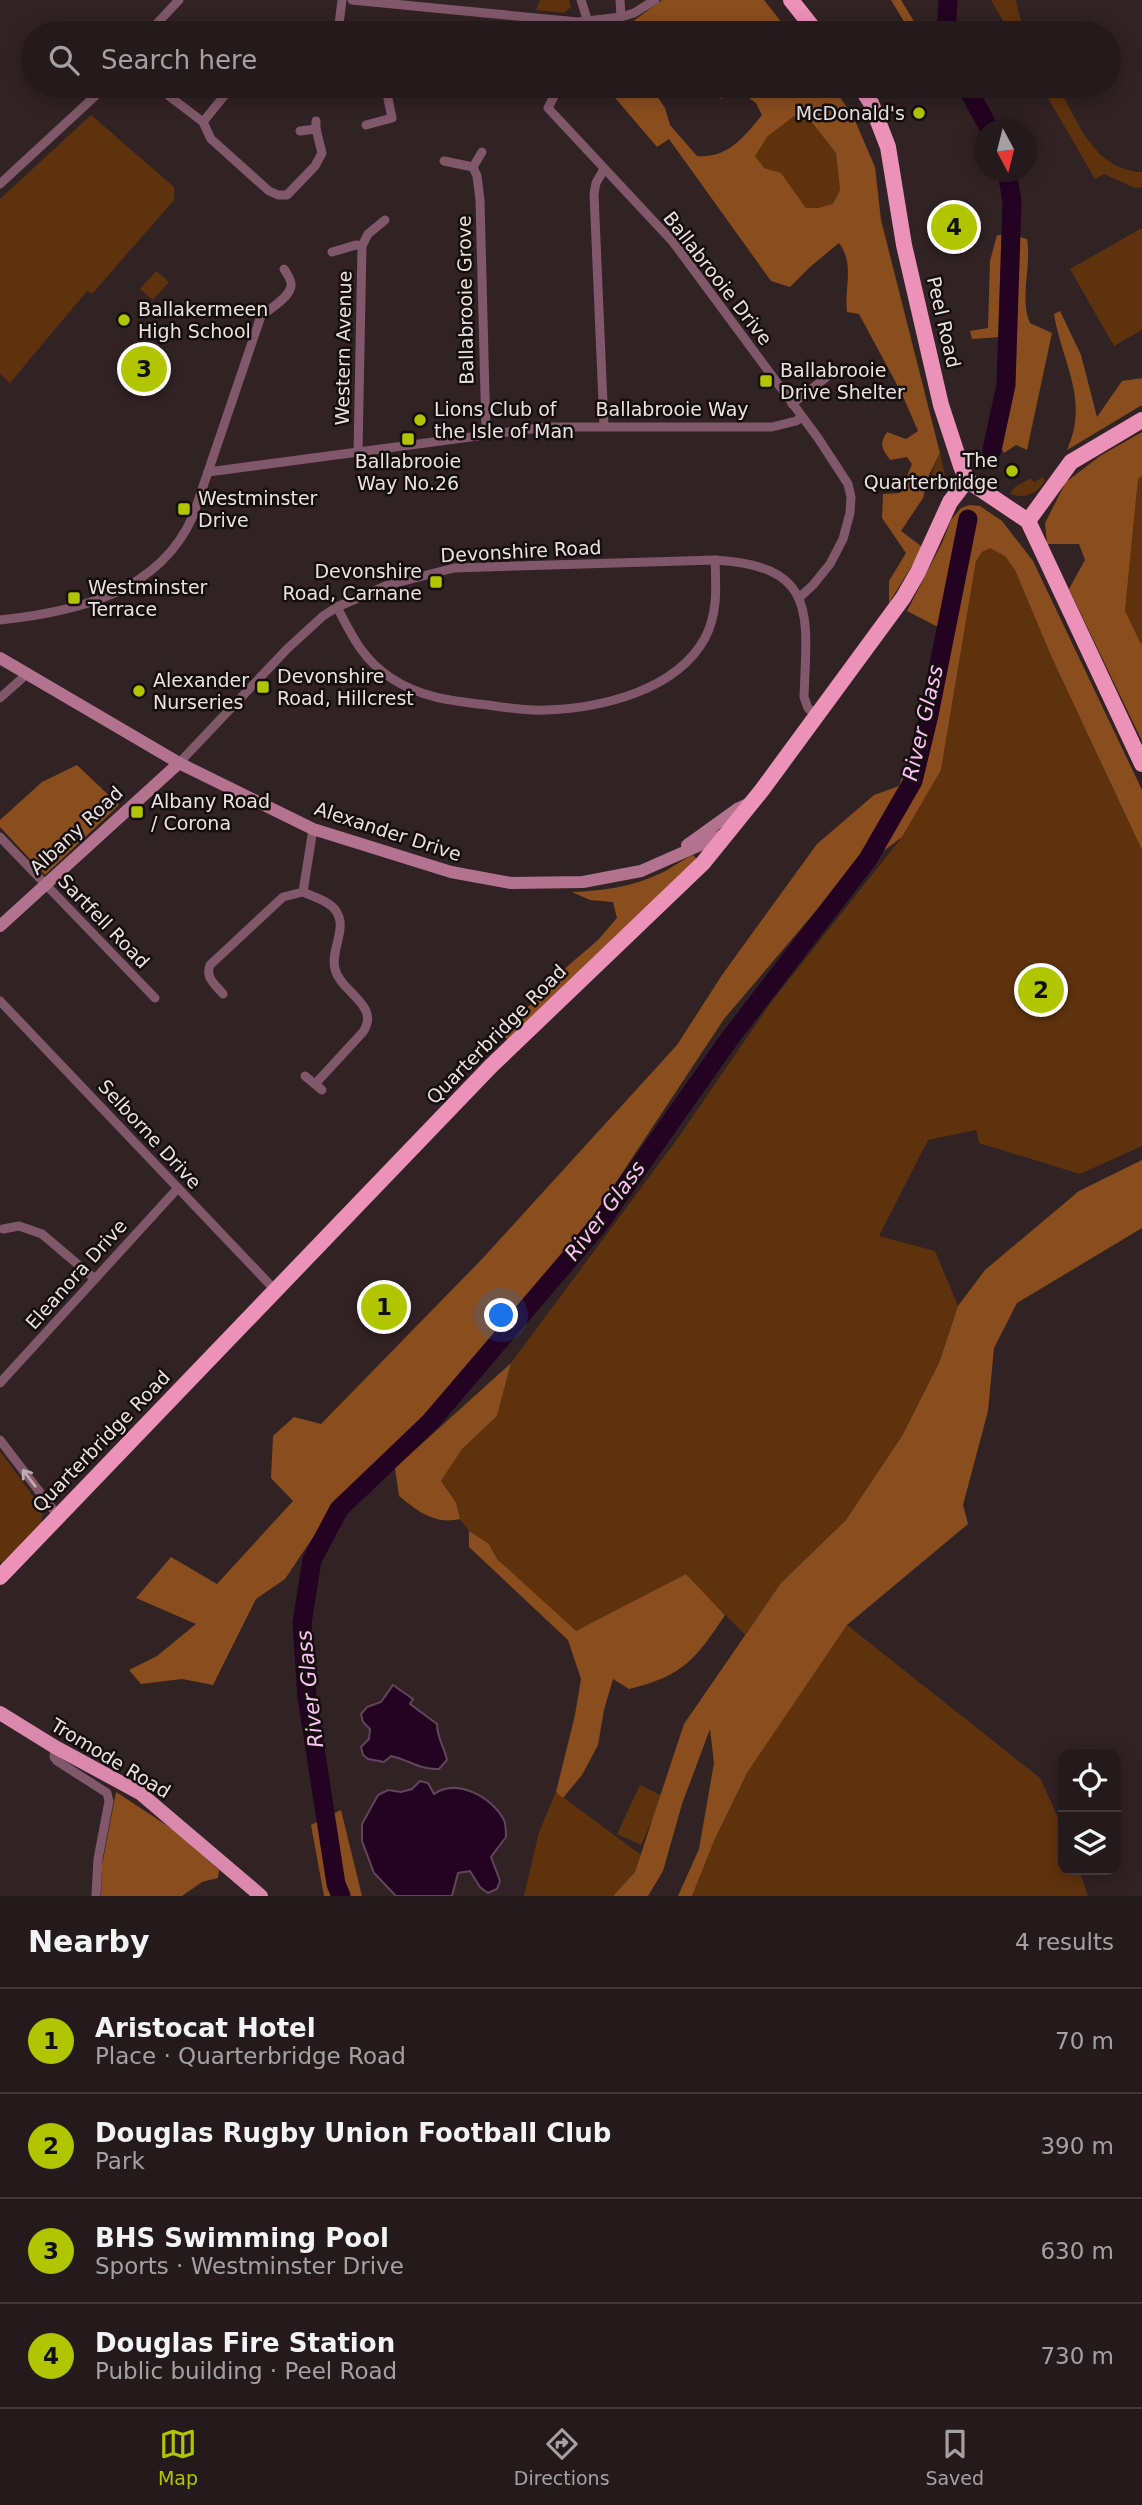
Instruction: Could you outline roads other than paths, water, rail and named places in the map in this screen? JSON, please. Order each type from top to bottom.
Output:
[{"type":"highway","points":[[791,0],[808,21]]},
{"type":"highway","name":"Peel Road","points":[[868,98],[888,147],[904,245],[941,405],[970,481]]},
{"type":"highway","points":[[1027,521],[1071,463],[1142,420]]},
{"type":"highway","points":[[970,481],[1027,521],[1142,764]]},
{"type":"highway","name":"Quarterbridge Road","points":[[0,1577],[491,1066],[703,863],[754,800],[902,598],[918,572],[950,502],[970,481]]},
{"type":"main road","name":"Alexander Drive","points":[[0,658],[178,763],[313,830],[451,872],[511,883],[583,882],[610,878],[657,865],[717,839],[730,830]]},
{"type":"main road","name":"Albany Road","points":[[0,926],[178,763]]},
{"type":"main road","name":"Alexander Drive","points":[[676,855],[737,809],[754,800]]},
{"type":"main road","name":"Tromode Road","points":[[0,1713],[55,1747],[140,1793],[261,1896]]},
{"type":"street","points":[[159,21],[179,0]]},
{"type":"street","points":[[339,21],[342,0]]},
{"type":"street","points":[[352,0],[547,21]]},
{"type":"street","points":[[581,0],[588,21]]},
{"type":"street","points":[[620,0],[621,17]]},
{"type":"street","points":[[595,21],[634,13],[655,0]]},
{"type":"street","points":[[0,184],[95,98]]},
{"type":"street","points":[[172,98],[203,122],[211,139],[278,195],[287,195],[315,166],[322,153],[316,125],[300,131]]},
{"type":"street","points":[[203,122],[222,98]]},
{"type":"street","points":[[366,125],[392,118],[388,98]]},
{"type":"street","name":"Ballabrooie Drive","points":[[553,98],[548,108],[673,242],[844,476],[851,497],[843,539],[830,564],[800,597]]},
{"type":"street","points":[[444,161],[473,167],[482,152]]},
{"type":"street","name":"Ballabrooie Grove","points":[[473,167],[480,200],[486,434]]},
{"type":"street","points":[[604,169],[596,183],[594,194],[604,426]]},
{"type":"street","name":"Western Avenue","points":[[358,452],[362,246],[368,234],[385,220]]},
{"type":"street","name":"Western Avenue","points":[[332,252],[356,245],[362,246]]},
{"type":"street","points":[[0,620],[99,601],[145,577],[178,544],[193,516],[261,316],[292,287],[284,270]]},
{"type":"street","points":[[792,404],[837,369]]},
{"type":"street","name":"Ballabrooie Way","points":[[208,472],[555,427],[772,427],[802,417]]},
{"type":"street","points":[[337,607],[362,653],[392,679],[416,691],[430,697],[511,708],[571,709],[632,694],[670,675],[685,663],[704,640],[711,623],[716,604],[715,560]]},
{"type":"street","name":"Devonshire Road","points":[[178,763],[287,649],[324,616],[337,607],[388,584],[454,568],[715,560],[747,563],[769,570],[787,582],[800,597]]},
{"type":"street","points":[[800,597],[806,625],[804,697],[808,708],[816,715]]},
{"type":"street","points":[[0,698],[28,673]]},
{"type":"street","points":[[303,892],[313,830]]},
{"type":"street","name":"Sartfell Road","points":[[0,837],[155,998]]},
{"type":"street","points":[[223,994],[209,978],[210,965],[283,897],[303,892],[332,905],[341,921],[334,968],[342,982],[367,1010],[367,1026],[319,1087],[305,1076]]},
{"type":"street","name":"Selborne Drive","points":[[0,1001],[276,1291]]},
{"type":"street","name":"Eleanora Drive","points":[[0,1383],[178,1188]]},
{"type":"street","points":[[3,1229],[19,1226],[42,1234],[95,1279]]},
{"type":"street","points":[[0,1440],[58,1516]]},
{"type":"street","points":[[55,1747],[54,1757],[57,1761],[107,1793],[109,1801],[98,1859],[96,1896]]},
{"type":"waterway","name":"River Glass","points":[[947,21],[948,0]]},
{"type":"waterway","name":"River Glass","points":[[973,98],[984,119]]},
{"type":"waterway","name":"River Glass","points":[[992,450],[1006,385],[1012,201],[1009,182]]},
{"type":"waterway","name":"River Glass","points":[[341,1896],[336,1884],[307,1697],[302,1623],[312,1560],[339,1509],[431,1421],[599,1224],[730,1038],[868,859],[913,781],[968,519]]},
{"type":"place","name":"McDonald's","points":[[919,113]]},
{"type":"place","name":"Douglas Fire Station","points":[[954,227]]},
{"type":"place","name":"Ballakermeen High School","points":[[124,320]]},
{"type":"place","name":"BHS Swimming Pool","points":[[144,369]]},
{"type":"place","name":"Ballabrooie Drive Shelter","points":[[766,381]]},
{"type":"place","name":"Lions Club of the Isle of Man","points":[[420,420]]},
{"type":"place","name":"Ballabrooie Way No.26","points":[[408,439]]},
{"type":"place","name":"The Quarterbridge","points":[[1012,471]]},
{"type":"place","name":"Westminster Drive","points":[[184,509]]},
{"type":"place","name":"Devonshire Road, Carnane","points":[[436,582]]},
{"type":"place","name":"Westminster Terrace","points":[[74,598]]},
{"type":"place","name":"Devonshire Road, Hillcrest","points":[[263,687]]},
{"type":"place","name":"Alexander Nurseries","points":[[139,691]]},
{"type":"place","name":"Albany Road / Corona","points":[[137,812]]},
{"type":"place","name":"Douglas Rugby Union Football Club","points":[[1041,990]]},
{"type":"place","name":"Aristocat Hotel","points":[[384,1307]]}]
